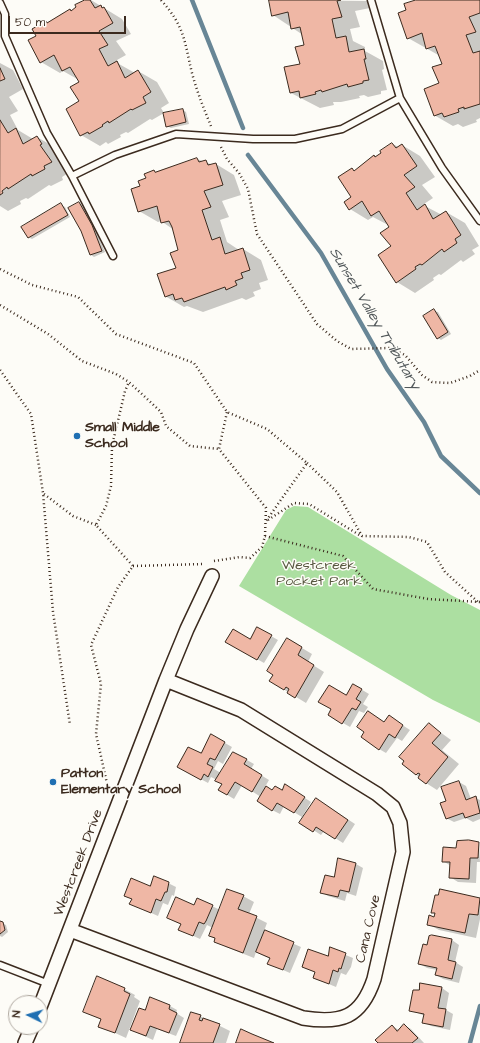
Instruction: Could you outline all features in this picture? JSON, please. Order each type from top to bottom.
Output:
[{"type":"street","name":"Westcreek Drive","points":[[45,995],[166,680],[187,629],[212,576]]},
{"type":"street","name":"Cana Cove","points":[[70,930],[303,1018],[335,1021],[349,1015],[361,1005],[369,994],[374,979],[403,852],[400,823],[393,807],[377,794],[241,710],[166,680]]},
{"type":"lane","points":[[371,0],[400,98],[442,168],[480,221]]},
{"type":"lane","points":[[0,3],[5,14],[5,36],[47,132],[72,176],[113,256]]},
{"type":"lane","points":[[72,176],[115,155],[176,134],[295,139],[334,131],[342,129],[400,98]]},
{"type":"lane","points":[[0,965],[49,984]]},
{"type":"path","points":[[161,0],[174,15],[184,34],[201,103],[216,136],[227,159],[239,173],[248,189],[257,234],[317,324],[337,341],[351,349],[390,348],[405,355],[422,375],[432,382],[450,383],[470,376],[480,370]]},
{"type":"path","points":[[0,269],[32,285],[78,297],[116,334],[194,363],[227,412],[267,429],[307,463],[337,492],[362,536]]},
{"type":"path","points":[[0,304],[48,334],[82,361],[116,374],[129,382],[161,412],[166,426],[190,446],[219,449],[266,508],[266,536],[262,547],[250,558],[240,557],[210,562]]},
{"type":"path","points":[[0,370],[31,414],[43,494],[53,612],[70,726]]},
{"type":"path","points":[[96,525],[106,506],[111,486],[112,446],[125,391],[129,382]]},
{"type":"path","points":[[219,449],[227,412]]},
{"type":"path","points":[[266,521],[307,463]]},
{"type":"path","points":[[43,494],[73,516],[96,525],[133,566]]},
{"type":"path","points":[[266,521],[294,503],[309,504],[362,536],[409,537],[427,542],[445,572],[479,602]]},
{"type":"path","points":[[266,536],[343,556],[373,589],[428,599],[479,602]]},
{"type":"path","points":[[133,566],[204,563],[199,570]]},
{"type":"path","points":[[108,788],[96,734],[101,684],[91,645],[118,587],[133,566]]},
{"type":"green space","name":"Westcreek Pocket Park","points":[[294,506],[308,507],[451,595],[480,610],[480,723],[433,700],[239,586],[286,510]]},
{"type":"building","points":[[85,0],[90,0],[95,8],[101,5],[102,8],[104,7],[113,23],[99,31],[108,45],[99,49],[108,66],[117,61],[125,78],[138,70],[151,92],[143,97],[146,103],[132,110],[131,109],[109,123],[108,121],[102,125],[103,126],[89,134],[88,132],[80,136],[66,109],[79,101],[70,87],[79,82],[70,67],[62,71],[54,55],[40,63],[28,40],[36,36],[32,29],[46,21],[47,23],[70,9],[71,11],[76,7],[75,5]]},
{"type":"building","points":[[269,0],[341,0],[337,1],[342,17],[332,19],[336,38],[346,36],[349,52],[364,49],[366,59],[364,59],[369,80],[348,87],[347,84],[322,92],[321,90],[315,92],[316,94],[300,98],[299,91],[290,93],[284,67],[300,64],[295,47],[304,45],[300,27],[291,29],[288,12],[272,16]]},
{"type":"building","points":[[416,0],[480,0],[480,13],[469,17],[476,32],[466,35],[473,53],[480,51],[480,104],[464,109],[464,107],[458,109],[459,112],[444,117],[442,113],[434,116],[424,89],[439,83],[432,67],[442,64],[435,46],[426,49],[422,33],[407,39],[398,13],[406,10],[404,4]]},
{"type":"building","points":[[0,68],[5,79],[0,81]]},
{"type":"building","points":[[183,109],[186,122],[166,127],[163,113]]},
{"type":"building","points":[[0,120],[8,133],[16,128],[23,144],[37,136],[42,144],[40,145],[52,162],[44,166],[45,169],[32,176],[31,174],[8,189],[7,187],[0,195]]},
{"type":"building","points":[[392,143],[396,148],[402,144],[417,166],[404,175],[415,187],[406,193],[417,210],[425,204],[433,219],[446,211],[461,235],[455,239],[457,243],[444,252],[442,249],[422,265],[420,264],[415,267],[416,269],[396,283],[378,255],[391,246],[380,233],[389,227],[379,211],[371,216],[362,201],[349,210],[344,202],[351,197],[338,177],[352,168],[354,171],[374,155],[375,157],[381,153],[380,151]]},
{"type":"building","points":[[197,158],[199,162],[206,160],[208,165],[216,163],[223,185],[204,191],[211,207],[202,210],[212,240],[220,237],[225,254],[243,248],[250,270],[241,273],[243,278],[235,281],[237,285],[226,290],[225,287],[184,302],[182,298],[175,300],[173,294],[165,297],[157,274],[176,268],[170,253],[178,250],[172,227],[169,221],[161,223],[157,206],[138,212],[131,189],[140,186],[138,181],[146,178],[144,174],[154,170],[155,172]]},
{"type":"building","points":[[79,202],[92,225],[102,251],[90,255],[81,231],[68,208]]},
{"type":"building","points":[[61,203],[68,215],[28,238],[21,227]]},
{"type":"building","points":[[434,309],[448,332],[437,339],[423,316]]},
{"type":"building","points":[[257,627],[272,635],[257,660],[225,642],[233,629],[250,639]]},
{"type":"building","points":[[287,638],[302,647],[298,655],[314,665],[295,698],[287,693],[289,689],[286,687],[284,690],[269,681],[273,675],[267,671]]},
{"type":"building","points":[[353,684],[362,689],[356,699],[361,702],[356,710],[352,708],[342,724],[328,715],[331,709],[318,702],[329,685],[346,695]]},
{"type":"building","points":[[368,711],[384,722],[389,715],[403,725],[395,738],[389,734],[379,750],[361,737],[364,732],[357,727]]},
{"type":"building","points":[[429,723],[441,733],[432,743],[448,757],[426,784],[418,778],[420,774],[418,773],[416,775],[402,764],[404,761],[399,757]]},
{"type":"building","points":[[211,734],[225,742],[215,760],[210,758],[207,764],[213,767],[208,777],[204,774],[201,780],[177,767],[188,747],[201,753]]},
{"type":"building","points":[[233,752],[247,759],[244,764],[262,775],[252,792],[235,782],[227,795],[218,790],[222,784],[215,781]]},
{"type":"building","points":[[459,781],[466,800],[476,796],[480,813],[465,818],[463,813],[446,819],[440,803],[446,801],[441,787]]},
{"type":"building","points":[[285,784],[305,797],[294,813],[277,803],[272,811],[257,801],[266,786],[272,790],[275,786],[282,790]]},
{"type":"building","points":[[316,798],[348,820],[335,839],[316,827],[313,832],[299,823]]},
{"type":"building","points":[[469,840],[479,842],[478,858],[470,858],[469,879],[449,878],[450,862],[442,862],[443,847],[456,848],[457,841]]},
{"type":"building","points":[[338,858],[356,863],[349,892],[340,890],[338,897],[320,893],[325,875],[334,877]]},
{"type":"building","points":[[154,876],[169,882],[167,892],[165,892],[161,901],[156,899],[151,913],[129,904],[132,899],[124,896],[131,878],[150,886]]},
{"type":"building","points":[[227,889],[244,895],[238,909],[257,916],[243,953],[214,942],[215,938],[209,936]]},
{"type":"building","points":[[440,889],[480,898],[478,915],[469,914],[465,933],[427,925],[429,915],[434,917],[435,913],[431,913],[435,895],[438,895]]},
{"type":"building","points":[[176,897],[194,905],[197,898],[213,905],[206,921],[204,924],[199,922],[193,936],[178,930],[181,924],[167,918]]},
{"type":"building","points":[[0,921],[3,922],[5,930],[0,934]]},
{"type":"building","points":[[265,930],[294,942],[283,970],[267,964],[270,958],[256,952]]},
{"type":"building","points":[[432,935],[452,939],[448,960],[456,962],[452,979],[435,975],[437,968],[418,964],[423,944],[427,945],[429,936]]},
{"type":"building","points":[[330,947],[346,953],[341,969],[339,968],[338,972],[333,970],[329,984],[313,978],[315,972],[302,967],[308,949],[328,956]]},
{"type":"building","points":[[97,976],[125,988],[124,991],[130,994],[115,1033],[98,1027],[101,1019],[83,1012]]},
{"type":"building","points":[[420,983],[442,987],[438,1008],[446,1009],[443,1027],[422,1023],[424,1014],[409,1011],[413,990],[419,990]]},
{"type":"building","points":[[150,997],[170,1005],[169,1009],[177,1013],[169,1033],[150,1026],[146,1036],[130,1030],[139,1008],[145,1010]]},
{"type":"building","points":[[191,1012],[201,1015],[199,1020],[202,1021],[203,1018],[220,1024],[213,1043],[180,1043]]},
{"type":"building","points":[[404,1024],[418,1038],[412,1043],[378,1043],[375,1040],[392,1025],[397,1031]]},
{"type":"building","points":[[241,1029],[252,1034],[274,1043],[236,1043]]},
{"type":"waterway","name":"Sunset Valley Tributary","points":[[192,0],[243,128]]},
{"type":"waterway","name":"Sunset Valley Tributary","points":[[248,155],[321,253],[387,369],[424,422],[441,456],[480,493]]},
{"type":"waterway","name":"Sunset Valley Tributary","points":[[470,1043],[480,1006]]},
{"type":"place","name":"Small Middle School","points":[[77,436]]},
{"type":"place","name":"Patton Elementary School","points":[[53,782]]}]
